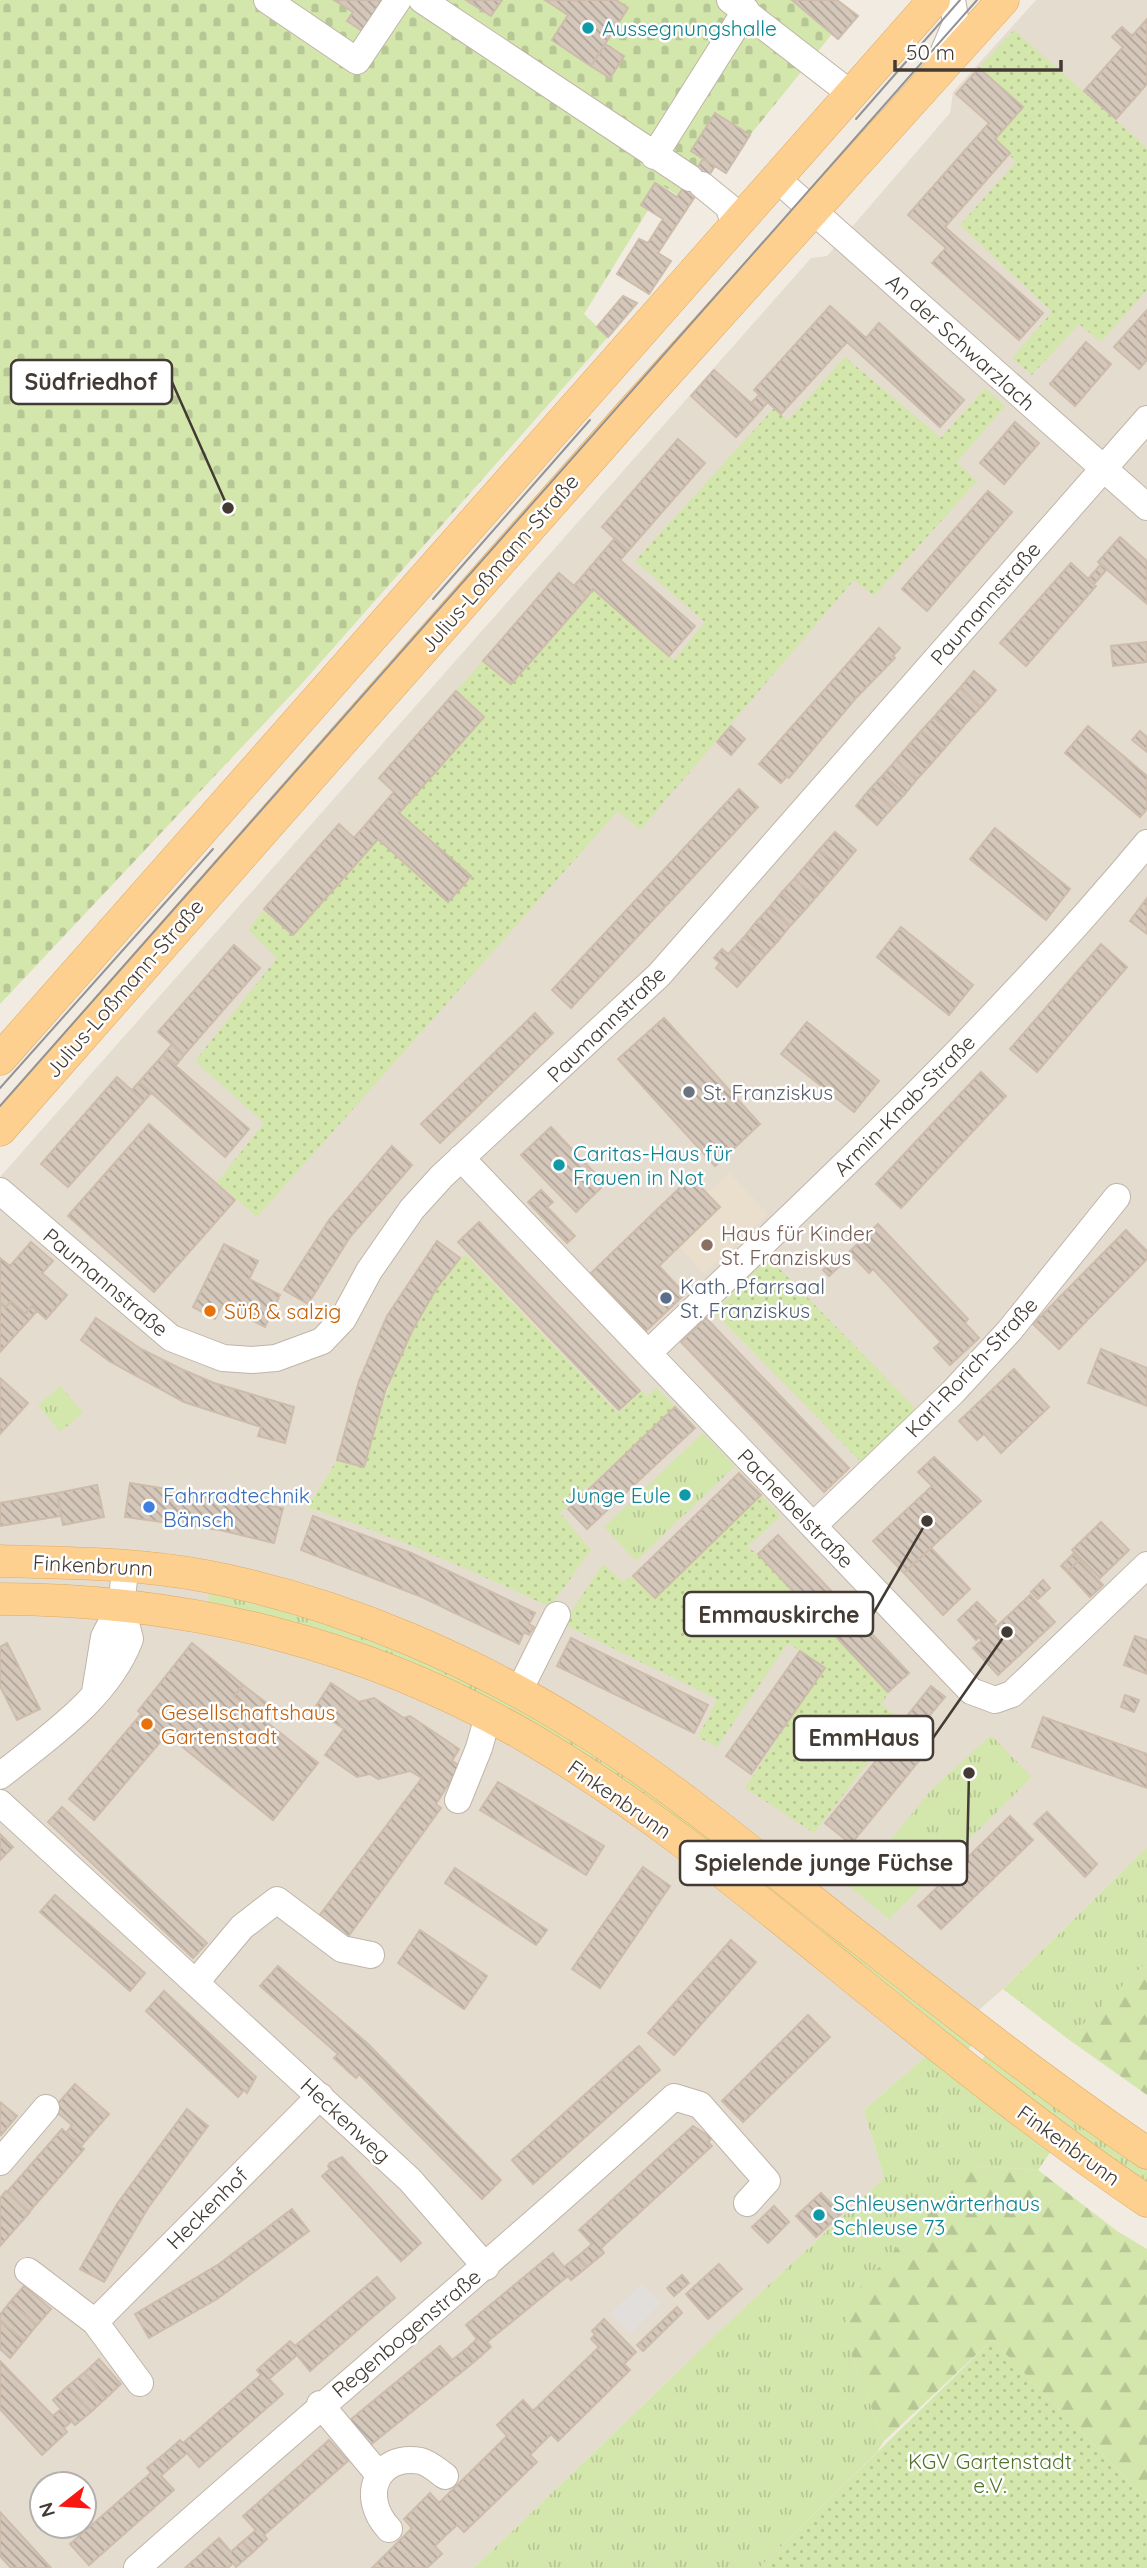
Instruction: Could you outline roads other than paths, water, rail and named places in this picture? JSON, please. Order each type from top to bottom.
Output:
[{"type":"main road","name":"Julius-Loßmann-Straße","points":[[0,1130],[629,415],[1003,0]]},
{"type":"main road","points":[[0,1059],[734,225],[934,2]]},
{"type":"main road","name":"Finkenbrunn","points":[[0,1561],[126,1566],[206,1576],[333,1611],[434,1651],[518,1693],[595,1737],[671,1791],[988,2039],[1147,2153]]},
{"type":"main road","name":"Finkenbrunn","points":[[0,1599],[121,1604],[223,1620],[304,1641],[412,1680],[488,1716],[559,1756],[650,1818],[975,2075],[1147,2201]]},
{"type":"street","points":[[267,0],[357,61],[398,0]]},
{"type":"street","points":[[422,0],[696,182],[729,207],[734,225]]},
{"type":"street","points":[[929,84],[956,23],[934,2]]},
{"type":"street","points":[[654,156],[738,5],[851,94]]},
{"type":"street","name":"An der Schwarzlach","points":[[776,178],[1147,506]]},
{"type":"street","name":"Paumannstraße","points":[[0,1191],[172,1338],[223,1358],[276,1358],[322,1341],[343,1319],[369,1271],[412,1209],[461,1158],[659,975],[1147,419]]},
{"type":"street","name":"Armin-Knab-Straße","points":[[648,1353],[978,1032],[1089,913],[1147,843]]},
{"type":"street","name":"Pachelbelstraße","points":[[461,1158],[971,1691],[995,1700],[1012,1694],[1147,1564]]},
{"type":"street","name":"Karl-Rorich-Straße","points":[[813,1526],[971,1373],[1117,1197]]},
{"type":"street","points":[[0,1776],[81,1711],[117,1667],[130,1639],[121,1604],[126,1566]]},
{"type":"street","points":[[518,1693],[557,1615]]},
{"type":"street","points":[[458,1800],[479,1748],[488,1716]]},
{"type":"street","name":"Heckenweg","points":[[0,1803],[410,2180],[486,2267]]},
{"type":"street","points":[[197,1982],[242,1927],[277,1900],[342,1949],[372,1955]]},
{"type":"street","name":"Heckenhof","points":[[95,2322],[320,2096]]},
{"type":"street","name":"Regenbogenstraße","points":[[137,2568],[320,2404],[486,2267],[674,2097],[700,2105],[767,2181],[747,2203]]},
{"type":"street","points":[[1,2160],[46,2108]]},
{"type":"street","points":[[28,2271],[95,2322],[140,2383]]},
{"type":"street","points":[[320,2404],[379,2475]]},
{"type":"street","points":[[389,2529],[376,2515],[371,2496],[379,2475],[399,2461],[423,2461],[444,2476]]},
{"type":"tram line","points":[[856,119],[960,0]]},
{"type":"tram line","points":[[0,1106],[977,0]]},
{"type":"tram line","points":[[433,599],[590,420]]},
{"type":"tram line","points":[[0,1088],[213,849]]},
{"type":"place","name":"Aussegnungshalle","points":[[588,28]]},
{"type":"place","name":"Südfriedhof","points":[[228,508]]},
{"type":"place","name":"St. Franziskus","points":[[689,1092]]},
{"type":"place","name":"Caritas-Haus für Frauen in Not","points":[[559,1165]]},
{"type":"place","name":"Haus für Kinder St. Franziskus","points":[[707,1245]]},
{"type":"place","name":"Kath. Pfarrsaal St. Franziskus","points":[[666,1298]]},
{"type":"place","name":"Süß & salzig","points":[[210,1311]]},
{"type":"place","name":"Junge Eule","points":[[685,1495]]},
{"type":"place","name":"Fahrradtechnik Bänsch","points":[[149,1507]]},
{"type":"place","name":"Emmauskirche","points":[[927,1521]]},
{"type":"place","name":"EmmHaus","points":[[1007,1632]]},
{"type":"place","name":"Gesellschaftshaus Gartenstadt","points":[[147,1724]]},
{"type":"place","name":"Spielende junge Füchse","points":[[969,1773]]},
{"type":"place","name":"Schleusenwärterhaus Schleuse 73","points":[[819,2215]]},
{"type":"park label","name":"KGV Gartenstadt e.V.","points":[[990,2473]]}]
